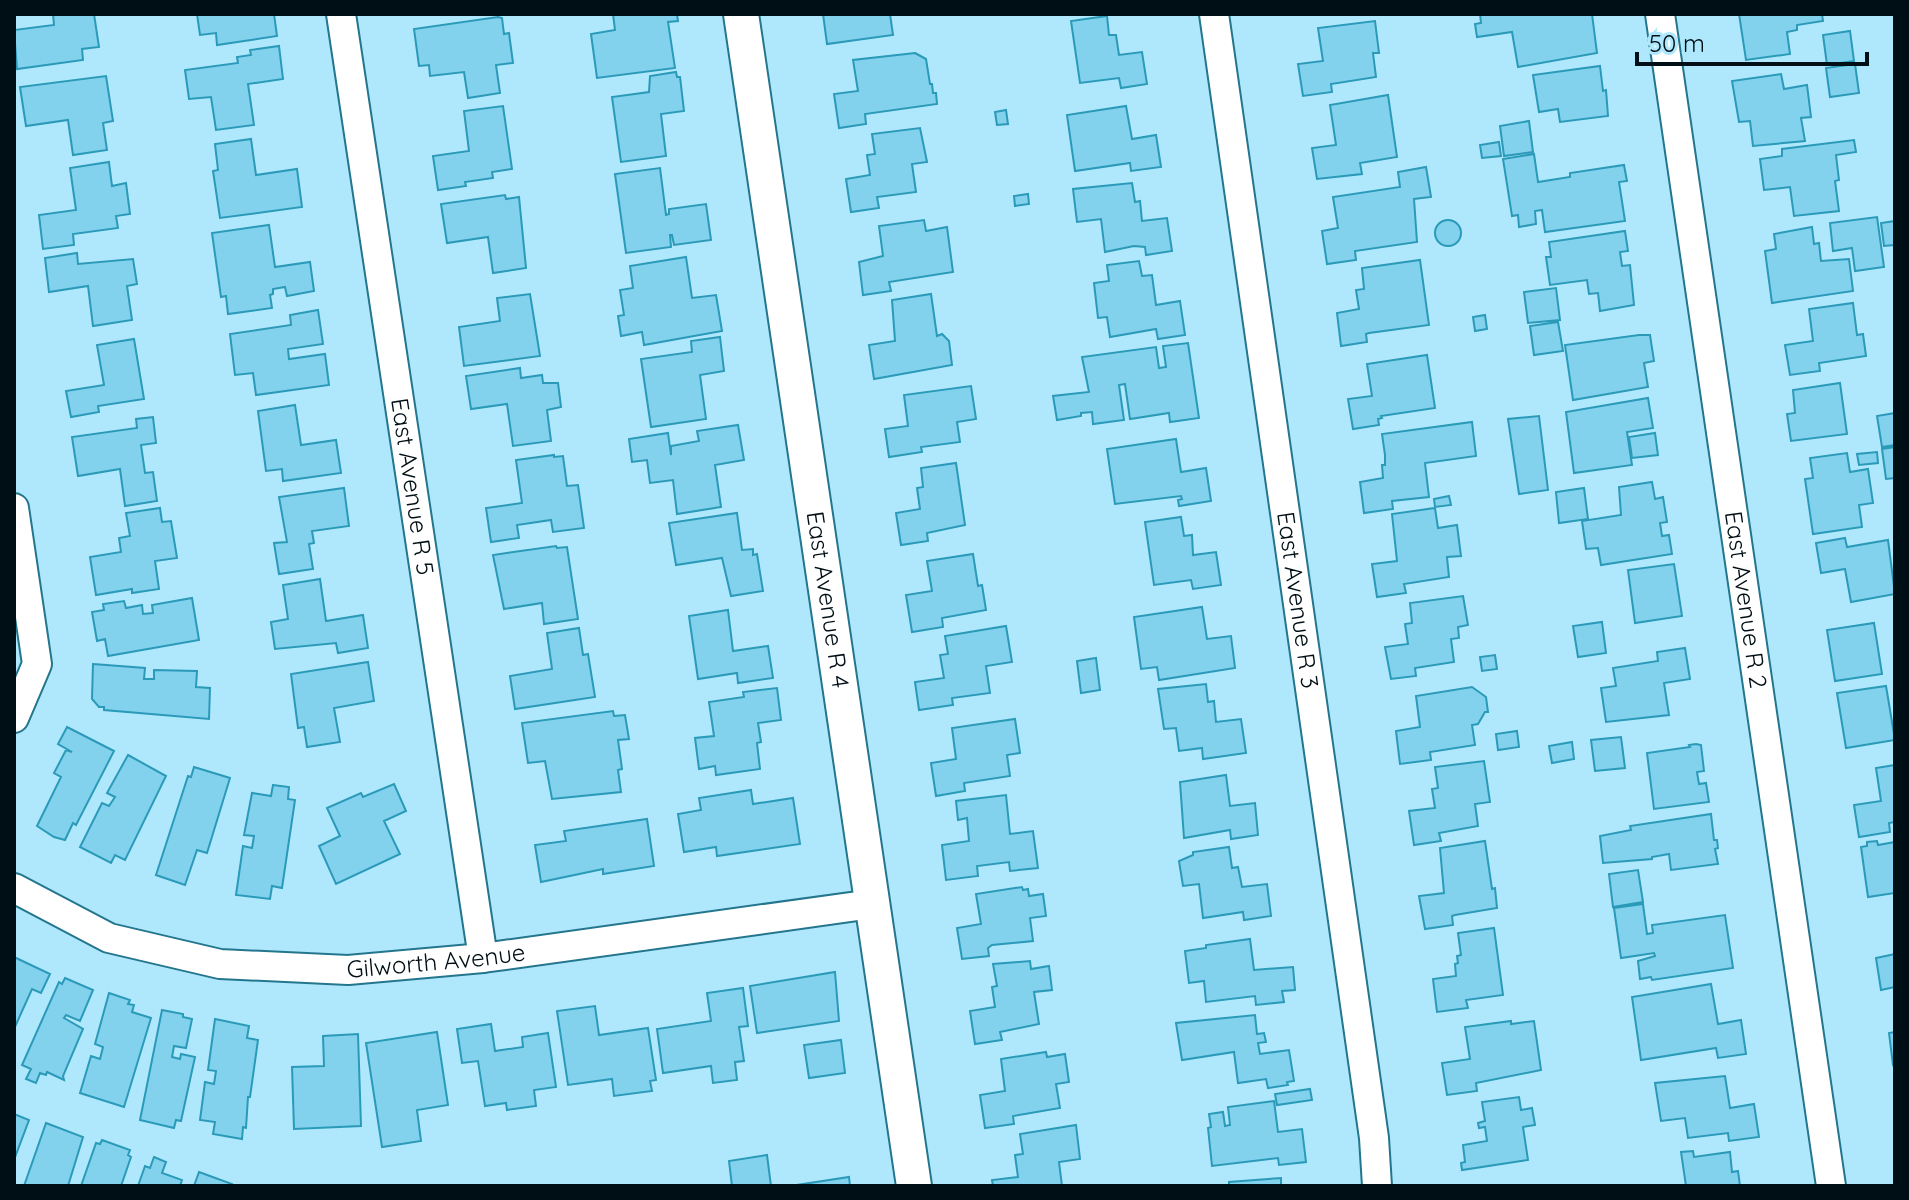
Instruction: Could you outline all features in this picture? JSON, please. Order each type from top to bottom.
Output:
[{"type":"street","name":"East Avenue R 5","points":[[341,14],[483,958]]},
{"type":"street","name":"East Avenue R 4","points":[[741,14],[914,1186]]},
{"type":"street","name":"East Avenue R 3","points":[[1214,14],[1371,1122],[1377,1186]]},
{"type":"street","name":"East Avenue R 2","points":[[1660,14],[1831,1186]]},
{"type":"street","points":[[14,508],[37,664],[14,718]]},
{"type":"street","name":"Gilworth Avenue","points":[[14,888],[109,938],[220,964],[348,970],[483,958],[872,904]]},
{"type":"building","points":[[53,14],[94,14],[99,47],[82,49],[83,60],[17,69],[14,30],[54,25]]},
{"type":"building","points":[[197,14],[274,14],[277,36],[217,45],[216,33],[200,35]]},
{"type":"building","points":[[613,14],[677,14],[678,21],[668,22],[675,68],[597,78],[591,34],[615,30]]},
{"type":"building","points":[[823,14],[890,14],[893,35],[827,44]]},
{"type":"building","points":[[1480,14],[1592,14],[1597,53],[1518,67],[1512,32],[1477,37],[1475,24],[1481,23]]},
{"type":"building","points":[[1739,14],[1822,14],[1823,21],[1797,25],[1797,30],[1787,32],[1790,54],[1746,60]]},
{"type":"building","points":[[1107,16],[1109,35],[1116,35],[1119,55],[1142,52],[1147,84],[1121,88],[1119,78],[1080,83],[1071,21]]},
{"type":"building","points":[[502,18],[504,34],[509,33],[513,63],[496,65],[500,93],[468,98],[464,72],[430,76],[429,65],[419,66],[414,29]]},
{"type":"building","points":[[1375,21],[1379,53],[1373,53],[1376,77],[1331,84],[1332,92],[1303,96],[1298,64],[1323,61],[1318,28]]},
{"type":"building","points":[[1850,31],[1854,61],[1827,65],[1823,35]]},
{"type":"building","points":[[279,46],[283,79],[248,84],[254,125],[216,130],[211,97],[189,99],[185,70],[238,63],[237,57],[251,55],[250,50]]},
{"type":"building","points":[[915,53],[926,59],[937,104],[865,114],[866,124],[839,128],[834,94],[858,91],[853,60]]},
{"type":"building","points":[[1855,64],[1859,93],[1830,97],[1826,68]]},
{"type":"building","points":[[1600,66],[1608,116],[1560,122],[1558,109],[1539,112],[1533,75]]},
{"type":"building","points":[[676,72],[680,77],[684,111],[661,114],[666,156],[621,162],[612,97],[649,92],[650,76]]},
{"type":"building","points":[[1781,74],[1784,89],[1807,85],[1811,117],[1801,118],[1805,141],[1753,146],[1750,121],[1739,122],[1732,81]]},
{"type":"building","points":[[106,76],[113,121],[103,123],[107,150],[73,155],[68,120],[26,126],[20,87]]},
{"type":"building","points":[[1388,95],[1397,157],[1360,163],[1362,174],[1317,179],[1312,148],[1336,145],[1330,105]]},
{"type":"building","points":[[503,106],[512,169],[492,172],[493,178],[465,182],[466,186],[438,190],[433,156],[469,151],[464,111]]},
{"type":"building","points":[[1126,106],[1132,139],[1156,135],[1161,167],[1131,171],[1130,163],[1075,171],[1067,115]]},
{"type":"building","points":[[1006,110],[1008,124],[997,125],[995,112]]},
{"type":"building","points":[[1529,121],[1533,152],[1504,156],[1500,126]]},
{"type":"building","points":[[920,128],[927,162],[912,164],[916,192],[877,197],[879,208],[851,212],[846,179],[870,175],[867,155],[875,154],[872,134]]},
{"type":"building","points":[[251,139],[256,175],[297,169],[302,207],[220,218],[213,171],[218,170],[215,144]]},
{"type":"building","points":[[1854,140],[1856,152],[1836,155],[1839,211],[1794,216],[1790,187],[1764,190],[1760,159],[1782,156],[1782,149]]},
{"type":"building","points":[[1499,142],[1501,156],[1482,158],[1480,145]]},
{"type":"building","points":[[1534,154],[1538,182],[1570,177],[1570,173],[1624,165],[1627,181],[1619,182],[1625,221],[1545,232],[1542,210],[1535,211],[1536,224],[1519,227],[1518,215],[1512,216],[1503,159]]},
{"type":"building","points":[[109,162],[112,186],[126,183],[130,214],[116,216],[118,228],[73,234],[74,245],[43,249],[39,215],[76,210],[70,168]]},
{"type":"building","points":[[1426,167],[1431,197],[1414,199],[1417,242],[1355,251],[1356,260],[1327,264],[1322,231],[1338,228],[1333,197],[1400,187],[1398,172]]},
{"type":"building","points":[[660,168],[666,215],[669,209],[706,204],[711,240],[674,245],[670,235],[671,247],[626,253],[615,174]]},
{"type":"building","points":[[1132,183],[1135,202],[1140,201],[1142,221],[1167,218],[1172,251],[1146,255],[1145,247],[1134,246],[1105,252],[1101,219],[1077,222],[1073,189]]},
{"type":"building","points":[[1028,194],[1029,204],[1015,206],[1014,196]]},
{"type":"building","points":[[505,195],[506,199],[519,197],[526,268],[493,273],[488,237],[447,243],[441,204]]},
{"type":"building","points":[[1877,217],[1884,267],[1855,271],[1852,248],[1833,251],[1830,223]]},
{"type":"building","points":[[924,220],[926,231],[947,227],[953,272],[889,282],[891,291],[863,295],[859,262],[883,256],[879,226]]},
{"type":"building","points":[[1448,220],[1457,224],[1461,233],[1457,242],[1448,246],[1439,242],[1435,233],[1439,224]]},
{"type":"building","points":[[1895,221],[1894,245],[1884,246],[1881,223]]},
{"type":"building","points":[[269,225],[275,267],[310,262],[314,291],[287,296],[285,287],[273,289],[270,295],[272,308],[228,314],[226,296],[221,297],[212,233]]},
{"type":"building","points":[[1812,227],[1814,244],[1819,243],[1821,261],[1849,259],[1853,291],[1772,303],[1765,251],[1776,249],[1774,234]]},
{"type":"building","points":[[1625,231],[1628,251],[1620,252],[1622,266],[1630,265],[1634,305],[1600,311],[1598,293],[1589,294],[1587,280],[1550,285],[1546,257],[1551,257],[1549,242]]},
{"type":"building","points":[[77,253],[78,264],[133,259],[137,284],[127,286],[132,320],[93,326],[88,286],[49,292],[45,258]]},
{"type":"building","points":[[686,257],[692,298],[716,295],[722,331],[644,345],[642,332],[621,336],[618,316],[624,315],[620,290],[633,288],[630,266]]},
{"type":"building","points":[[1420,260],[1429,325],[1369,333],[1366,334],[1367,342],[1341,346],[1337,313],[1359,309],[1356,290],[1364,289],[1362,268]]},
{"type":"building","points":[[1139,261],[1142,276],[1152,275],[1156,305],[1180,301],[1185,335],[1158,339],[1156,329],[1110,337],[1107,317],[1098,318],[1094,283],[1109,281],[1107,265]]},
{"type":"building","points":[[1556,288],[1560,320],[1528,323],[1524,292]]},
{"type":"building","points":[[530,294],[540,356],[464,366],[459,327],[500,321],[497,298]]},
{"type":"building","points":[[931,294],[937,336],[942,334],[949,341],[952,365],[874,379],[869,345],[895,341],[892,300]]},
{"type":"building","points":[[1853,303],[1857,335],[1863,334],[1866,356],[1819,363],[1820,371],[1790,375],[1785,345],[1813,341],[1809,309]]},
{"type":"building","points":[[318,310],[323,344],[288,349],[289,359],[325,354],[329,385],[256,395],[253,373],[235,375],[230,334],[291,325],[290,315]]},
{"type":"building","points":[[1485,315],[1487,329],[1475,331],[1473,317]]},
{"type":"building","points":[[1558,322],[1563,351],[1534,355],[1530,326]]},
{"type":"building","points":[[1650,335],[1654,361],[1644,363],[1648,387],[1573,400],[1565,345]]},
{"type":"building","points":[[720,337],[724,371],[700,375],[706,419],[651,427],[641,359],[692,352],[691,341]]},
{"type":"building","points":[[134,339],[144,399],[98,406],[99,412],[71,417],[66,391],[104,385],[97,345]]},
{"type":"building","points":[[1188,343],[1199,418],[1170,422],[1169,413],[1130,419],[1125,384],[1119,385],[1124,420],[1093,424],[1092,412],[1057,420],[1053,396],[1089,392],[1082,357],[1156,347],[1159,368],[1166,367],[1163,346]]},
{"type":"building","points":[[1427,355],[1435,408],[1381,416],[1379,425],[1353,429],[1348,399],[1372,396],[1367,364]]},
{"type":"building","points":[[520,368],[521,378],[542,375],[543,383],[558,383],[561,407],[547,410],[551,441],[513,446],[507,404],[471,409],[466,376]]},
{"type":"building","points":[[1840,383],[1847,434],[1791,441],[1787,414],[1795,413],[1793,390]]},
{"type":"building","points":[[971,386],[976,419],[957,422],[960,442],[921,447],[922,452],[889,457],[885,429],[908,426],[904,395]]},
{"type":"building","points":[[1648,398],[1653,428],[1627,432],[1632,465],[1574,473],[1566,412]]},
{"type":"building","points":[[295,405],[301,445],[336,440],[341,473],[283,481],[282,469],[266,471],[258,411]]},
{"type":"building","points":[[1895,413],[1895,445],[1882,447],[1877,416]]},
{"type":"building","points":[[1539,416],[1548,490],[1519,494],[1508,419]]},
{"type":"building","points":[[153,417],[156,443],[141,445],[145,473],[153,472],[157,501],[125,506],[120,469],[78,476],[72,437],[137,428],[136,419]]},
{"type":"building","points":[[1472,422],[1476,456],[1425,463],[1429,497],[1392,501],[1393,509],[1364,513],[1360,482],[1383,478],[1385,455],[1382,434]]},
{"type":"building","points":[[738,425],[744,460],[715,465],[721,507],[677,514],[673,480],[650,483],[647,460],[632,462],[629,439],[668,433],[671,455],[671,446],[699,441],[697,431]]},
{"type":"building","points":[[1655,433],[1658,455],[1632,458],[1629,437]]},
{"type":"building","points":[[1176,439],[1181,472],[1206,468],[1211,501],[1179,506],[1181,496],[1115,504],[1107,449]]},
{"type":"building","points":[[1895,447],[1895,478],[1886,479],[1882,449]]},
{"type":"building","points":[[1877,452],[1878,463],[1859,465],[1857,454]]},
{"type":"building","points":[[1847,453],[1850,472],[1868,469],[1873,503],[1859,505],[1862,527],[1813,534],[1805,479],[1813,478],[1810,458]]},
{"type":"building","points":[[563,456],[567,486],[578,485],[584,528],[553,532],[551,520],[517,525],[519,538],[491,542],[486,508],[522,503],[516,460]]},
{"type":"building","points":[[956,463],[965,525],[927,533],[928,541],[901,545],[896,513],[920,509],[917,488],[923,487],[921,468]]},
{"type":"building","points":[[1652,482],[1655,499],[1663,497],[1667,522],[1660,523],[1662,536],[1669,535],[1672,554],[1601,565],[1598,548],[1586,549],[1582,521],[1621,515],[1619,487]]},
{"type":"building","points":[[344,488],[349,526],[312,531],[314,543],[309,544],[313,569],[279,574],[274,543],[287,542],[279,497]]},
{"type":"building","points":[[1584,488],[1588,519],[1559,523],[1556,492]]},
{"type":"building","points":[[1449,496],[1451,505],[1435,507],[1434,499]]},
{"type":"building","points":[[160,508],[162,522],[171,521],[177,558],[155,561],[159,589],[132,593],[132,589],[96,595],[90,557],[121,552],[119,538],[130,536],[126,513]]},
{"type":"building","points":[[1435,508],[1438,528],[1457,525],[1461,556],[1447,557],[1449,577],[1404,584],[1406,593],[1377,597],[1372,564],[1397,561],[1392,514]]},
{"type":"building","points":[[737,513],[742,550],[753,549],[753,555],[757,554],[763,591],[731,596],[722,558],[676,565],[669,523]]},
{"type":"building","points":[[1181,517],[1184,536],[1192,535],[1193,555],[1216,552],[1221,585],[1193,589],[1191,580],[1154,585],[1145,522]]},
{"type":"building","points":[[1845,538],[1847,547],[1888,540],[1895,594],[1851,602],[1845,569],[1821,573],[1816,543]]},
{"type":"building","points":[[567,547],[578,619],[544,624],[542,603],[504,609],[493,555]]},
{"type":"building","points":[[973,554],[986,610],[942,618],[943,627],[912,632],[906,595],[932,591],[927,561]]},
{"type":"building","points":[[1674,564],[1682,616],[1635,623],[1628,570]]},
{"type":"building","points":[[320,579],[326,621],[363,615],[368,648],[338,653],[336,643],[275,649],[271,622],[288,619],[283,585]]},
{"type":"building","points":[[1463,596],[1468,625],[1458,627],[1459,638],[1451,639],[1454,662],[1415,668],[1416,676],[1391,679],[1385,647],[1408,644],[1405,624],[1412,623],[1410,603]]},
{"type":"building","points":[[192,598],[199,640],[108,656],[105,639],[97,641],[92,612],[104,610],[103,604],[124,601],[126,608],[142,605],[143,614],[153,613],[152,605]]},
{"type":"building","points":[[1202,607],[1207,639],[1231,636],[1235,668],[1159,680],[1157,667],[1141,669],[1134,617]]},
{"type":"building","points":[[728,610],[733,651],[768,646],[773,678],[738,683],[737,673],[698,679],[689,616]]},
{"type":"building","points":[[1602,622],[1606,653],[1578,657],[1573,626]]},
{"type":"building","points":[[1874,623],[1882,674],[1835,681],[1827,630]]},
{"type":"building","points":[[1006,626],[1012,662],[986,666],[990,693],[952,698],[953,705],[919,710],[915,682],[944,678],[940,655],[948,654],[945,636]]},
{"type":"building","points":[[579,628],[583,655],[588,654],[595,697],[515,709],[510,676],[552,669],[547,633]]},
{"type":"building","points":[[1685,648],[1690,679],[1664,683],[1669,715],[1606,722],[1601,688],[1616,686],[1613,668],[1658,661],[1657,652]]},
{"type":"building","points":[[1495,655],[1497,669],[1482,671],[1480,657]]},
{"type":"building","points":[[1096,658],[1100,690],[1081,693],[1077,661]]},
{"type":"building","points":[[368,662],[374,701],[334,708],[340,742],[307,747],[304,727],[298,728],[291,674]]},
{"type":"building","points":[[93,664],[145,668],[144,679],[154,679],[154,670],[197,671],[196,687],[210,688],[209,719],[104,710],[92,699]]},
{"type":"building","points":[[1206,684],[1208,702],[1214,701],[1216,722],[1241,719],[1246,753],[1203,759],[1202,748],[1179,751],[1176,728],[1164,729],[1158,689]]},
{"type":"building","points":[[1886,686],[1895,740],[1846,748],[1837,693]]},
{"type":"building","points":[[1472,687],[1486,697],[1488,712],[1478,724],[1472,725],[1475,745],[1430,752],[1431,760],[1400,764],[1396,731],[1420,727],[1416,696]]},
{"type":"building","points":[[777,688],[781,720],[758,723],[760,769],[716,775],[715,766],[699,769],[695,738],[714,736],[709,702],[744,697],[743,692]]},
{"type":"building","points":[[613,711],[614,716],[625,715],[629,739],[618,740],[621,792],[552,799],[545,761],[528,763],[522,723]]},
{"type":"building","points":[[1015,719],[1020,753],[1007,755],[1010,776],[964,783],[965,791],[936,796],[931,763],[956,759],[952,728]]},
{"type":"building","points":[[67,727],[114,751],[76,825],[73,823],[65,840],[37,826],[61,777],[54,773],[66,750],[72,752],[58,744]]},
{"type":"building","points":[[1517,731],[1519,747],[1498,750],[1496,734]]},
{"type":"building","points":[[1621,737],[1625,768],[1595,771],[1591,740]]},
{"type":"building","points":[[1572,742],[1574,759],[1552,763],[1549,746]]},
{"type":"building","points":[[1701,745],[1704,771],[1697,772],[1699,784],[1706,783],[1709,802],[1654,809],[1647,753]]},
{"type":"building","points":[[128,755],[166,776],[125,860],[115,855],[111,863],[80,847],[102,803],[109,806],[115,797],[107,793]]},
{"type":"building","points":[[1484,761],[1490,802],[1475,804],[1478,826],[1439,833],[1441,841],[1414,845],[1409,811],[1435,808],[1432,789],[1438,788],[1435,767]]},
{"type":"building","points":[[1895,765],[1895,822],[1889,823],[1890,832],[1859,837],[1854,805],[1881,801],[1876,768]]},
{"type":"building","points":[[194,767],[230,778],[207,853],[197,850],[185,885],[156,875],[188,776],[191,777]]},
{"type":"building","points":[[1226,775],[1230,806],[1255,803],[1258,835],[1231,839],[1230,830],[1184,838],[1180,782]]},
{"type":"building","points":[[394,784],[406,811],[384,821],[400,854],[336,884],[319,846],[340,836],[327,808],[361,793],[363,797]]},
{"type":"building","points":[[273,785],[289,787],[288,799],[295,800],[282,888],[272,886],[270,899],[236,895],[243,846],[252,848],[254,836],[244,835],[252,793],[271,796]]},
{"type":"building","points":[[751,790],[753,804],[793,798],[800,844],[717,856],[716,847],[684,852],[678,814],[701,810],[699,798]]},
{"type":"building","points":[[1006,795],[1010,834],[1033,831],[1038,868],[1010,871],[1009,862],[977,866],[978,876],[946,880],[942,845],[969,841],[967,818],[958,820],[956,801]]},
{"type":"building","points":[[1711,814],[1718,864],[1671,870],[1669,854],[1652,859],[1603,863],[1600,836],[1631,830],[1630,826]]},
{"type":"building","points":[[647,819],[654,866],[603,874],[603,869],[541,882],[535,845],[566,841],[564,831]]},
{"type":"building","points":[[1485,841],[1497,908],[1455,915],[1452,916],[1453,925],[1425,929],[1419,896],[1444,893],[1440,848]]},
{"type":"building","points":[[1877,841],[1878,845],[1895,842],[1895,893],[1868,897],[1861,847],[1867,846],[1867,842]]},
{"type":"building","points":[[1229,847],[1232,868],[1238,867],[1242,887],[1267,884],[1271,916],[1244,920],[1243,912],[1203,918],[1199,884],[1183,886],[1179,861],[1193,855],[1193,852]]},
{"type":"building","points":[[1638,870],[1643,902],[1613,907],[1609,874]]},
{"type":"building","points":[[1022,887],[1023,890],[1028,889],[1029,896],[1043,894],[1046,916],[1030,918],[1033,941],[992,945],[988,948],[989,956],[962,959],[957,928],[981,924],[976,894]]},
{"type":"building","points":[[1643,904],[1647,934],[1653,933],[1652,925],[1725,915],[1733,968],[1652,980],[1651,977],[1640,979],[1638,961],[1655,956],[1654,953],[1621,958],[1614,908]]},
{"type":"building","points":[[1494,928],[1503,995],[1466,1000],[1468,1008],[1437,1012],[1433,979],[1456,976],[1455,964],[1458,963],[1457,956],[1461,955],[1458,933]]},
{"type":"building","points":[[1250,939],[1254,970],[1293,967],[1295,990],[1282,991],[1284,1002],[1256,1005],[1255,996],[1206,1002],[1204,981],[1189,983],[1185,951]]},
{"type":"building","points":[[1895,954],[1895,987],[1881,990],[1876,958]]},
{"type":"building","points":[[14,957],[50,974],[41,993],[32,989],[14,1029]]},
{"type":"building","points":[[1030,961],[1031,969],[1049,966],[1052,990],[1034,992],[1039,1024],[1000,1032],[1002,1040],[975,1044],[970,1011],[995,1007],[992,987],[997,986],[993,964]]},
{"type":"building","points":[[835,972],[839,1021],[757,1033],[750,986]]},
{"type":"building","points":[[65,978],[93,990],[80,1021],[66,1015],[64,1018],[83,1029],[64,1080],[47,1072],[46,1075],[40,1073],[36,1083],[26,1079],[31,1069],[22,1065],[59,982],[62,984]]},
{"type":"building","points":[[1711,984],[1718,1024],[1741,1020],[1746,1054],[1718,1058],[1716,1048],[1641,1060],[1632,997]]},
{"type":"building","points":[[743,988],[748,1026],[739,1027],[744,1061],[735,1062],[737,1080],[713,1083],[711,1066],[663,1073],[657,1029],[711,1021],[707,993]]},
{"type":"building","points":[[109,993],[130,1000],[128,1004],[134,1005],[132,1012],[151,1018],[124,1107],[80,1093],[91,1056],[100,1059],[103,1047],[95,1044]]},
{"type":"building","points":[[595,1006],[599,1035],[648,1028],[656,1080],[650,1081],[652,1091],[614,1096],[612,1079],[568,1085],[557,1011]]},
{"type":"building","points":[[162,1010],[192,1019],[186,1048],[174,1046],[172,1057],[180,1059],[181,1054],[195,1057],[181,1121],[176,1120],[174,1128],[140,1120]]},
{"type":"building","points":[[1255,1015],[1257,1034],[1264,1033],[1266,1042],[1258,1043],[1260,1054],[1289,1050],[1294,1081],[1287,1082],[1288,1085],[1268,1088],[1266,1079],[1238,1083],[1234,1052],[1182,1060],[1176,1023]]},
{"type":"building","points":[[215,1019],[249,1026],[247,1038],[258,1040],[242,1139],[213,1134],[215,1122],[200,1120],[205,1082],[214,1084],[216,1071],[208,1070]]},
{"type":"building","points":[[1511,1021],[1511,1024],[1534,1021],[1541,1070],[1476,1083],[1477,1091],[1447,1095],[1442,1063],[1470,1059],[1465,1027]]},
{"type":"building","points":[[491,1024],[495,1051],[523,1047],[522,1037],[548,1033],[556,1087],[534,1090],[536,1106],[507,1110],[506,1103],[485,1106],[478,1061],[462,1063],[457,1029]]},
{"type":"building","points":[[437,1032],[448,1105],[417,1110],[421,1141],[382,1147],[366,1043]]},
{"type":"building","points":[[1895,1032],[1895,1064],[1893,1065],[1889,1033]]},
{"type":"building","points":[[358,1034],[361,1126],[294,1129],[292,1067],[324,1066],[323,1036]]},
{"type":"building","points":[[841,1040],[845,1073],[809,1078],[804,1045]]},
{"type":"building","points":[[1046,1052],[1047,1057],[1065,1054],[1069,1082],[1056,1084],[1060,1108],[1013,1116],[1014,1124],[985,1128],[980,1095],[1005,1091],[1001,1059]]},
{"type":"building","points":[[1725,1076],[1730,1108],[1754,1104],[1759,1137],[1729,1141],[1728,1133],[1688,1138],[1685,1118],[1661,1121],[1655,1083]]},
{"type":"building","points":[[1310,1089],[1312,1100],[1277,1105],[1275,1094]]},
{"type":"building","points":[[1519,1097],[1521,1110],[1532,1108],[1535,1125],[1523,1127],[1528,1160],[1462,1170],[1461,1163],[1465,1162],[1463,1145],[1487,1141],[1485,1127],[1479,1128],[1478,1123],[1485,1121],[1482,1102]]},
{"type":"building","points":[[1274,1101],[1278,1132],[1302,1129],[1306,1162],[1279,1165],[1278,1158],[1212,1166],[1209,1114],[1223,1112],[1225,1126],[1230,1125],[1228,1107]]},
{"type":"building","points":[[14,1114],[29,1120],[14,1160]]},
{"type":"building","points":[[46,1123],[83,1137],[68,1186],[24,1186]]},
{"type":"building","points":[[1076,1125],[1080,1159],[1059,1162],[1062,1186],[993,1186],[992,1180],[1018,1177],[1015,1155],[1023,1154],[1020,1134]]},
{"type":"building","points":[[102,1140],[130,1150],[128,1155],[131,1157],[121,1186],[81,1186],[96,1143],[100,1144]]},
{"type":"building","points":[[1693,1151],[1694,1157],[1730,1152],[1732,1172],[1738,1171],[1740,1186],[1686,1186],[1681,1152]]},
{"type":"building","points":[[767,1155],[771,1186],[732,1186],[729,1161]]},
{"type":"building","points":[[154,1157],[166,1162],[162,1173],[182,1180],[180,1186],[138,1186],[145,1166],[150,1168]]},
{"type":"building","points":[[199,1172],[232,1184],[194,1186]]},
{"type":"building","points":[[849,1177],[850,1186],[790,1186]]},
{"type":"building","points":[[1281,1178],[1281,1186],[1229,1186],[1229,1182]]}]
